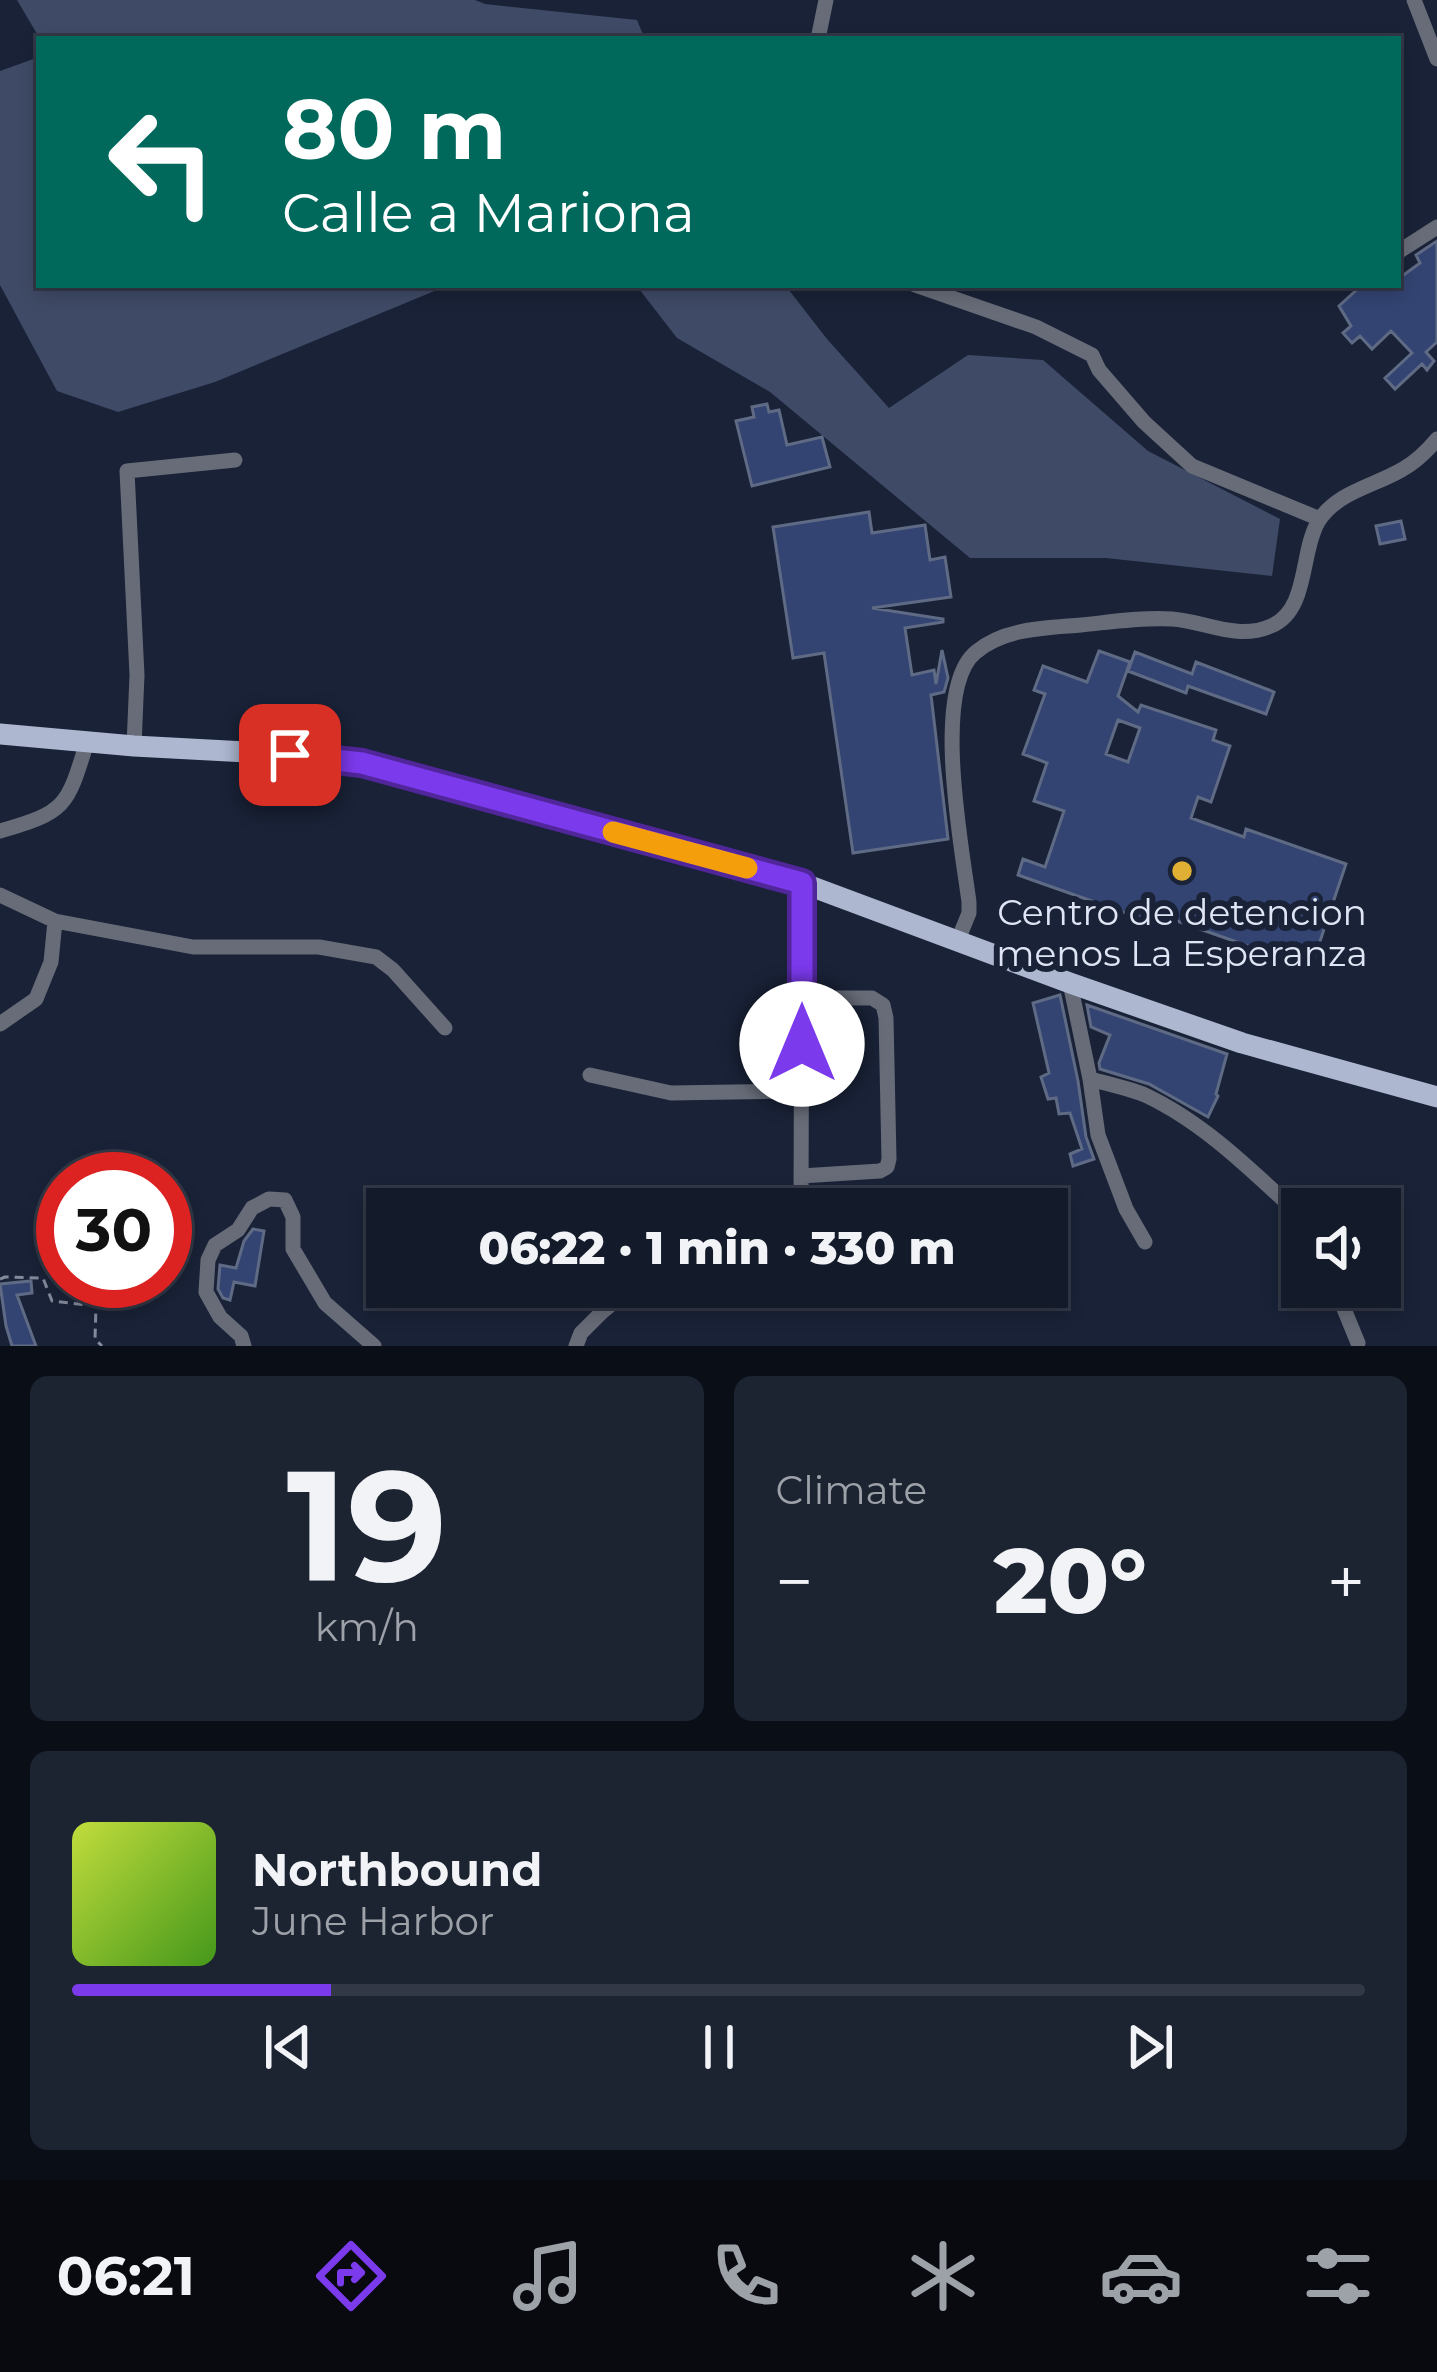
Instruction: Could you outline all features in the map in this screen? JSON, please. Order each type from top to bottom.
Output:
[{"type":"main road","points":[[0,734],[321,756],[362,763],[802,883],[1242,1042],[1437,1097]]},
{"type":"street","points":[[819,36],[826,0]]},
{"type":"street","points":[[1414,0],[1437,59]]},
{"type":"street","points":[[1401,250],[1437,227]]},
{"type":"street","points":[[924,288],[1036,327],[1092,355],[1099,370],[1144,422],[1192,466],[1320,519]]},
{"type":"street","points":[[958,940],[969,902],[951,730],[958,679],[972,654],[994,640],[1031,629],[1151,618],[1239,631],[1269,628],[1289,616],[1320,519],[1335,503],[1402,470],[1437,439]]},
{"type":"street","points":[[134,746],[137,675],[127,470],[236,460]]},
{"type":"street","points":[[0,831],[44,818],[71,794],[87,742]]},
{"type":"street","points":[[801,1188],[802,883]]},
{"type":"street","points":[[0,895],[55,922],[193,947],[319,947],[376,957],[445,1028]]},
{"type":"street","points":[[0,1024],[36,999],[51,962],[55,922]]},
{"type":"street","points":[[1070,983],[1098,1136],[1144,1242]]},
{"type":"street","points":[[801,1176],[880,1171],[889,1160],[883,1005],[872,998],[802,998]]},
{"type":"street","points":[[590,1075],[670,1093],[802,1091]]},
{"type":"street","points":[[1090,1079],[1144,1095],[1188,1121],[1281,1198]]},
{"type":"street","points":[[244,1346],[206,1292],[208,1260],[215,1245],[238,1230],[252,1208],[269,1199],[285,1200],[293,1217],[293,1249],[325,1303],[374,1346]]},
{"type":"street","points":[[576,1346],[581,1333],[607,1308]]},
{"type":"street","points":[[1344,1308],[1358,1342]]},
{"type":"path","points":[[0,1280],[43,1278],[52,1301],[96,1306],[95,1339],[102,1346]]},
{"type":"shaded area","points":[[17,0],[475,0],[637,20],[644,36],[38,36]]},
{"type":"shaded area","points":[[36,58],[36,288],[442,288],[215,382],[118,412],[57,391],[0,285],[0,71]]},
{"type":"shaded area","points":[[638,288],[787,288],[889,408],[968,355],[1043,360],[1148,451],[1280,519],[1272,576],[1106,558],[970,558],[770,392],[677,338]]},
{"type":"building","points":[[1437,241],[1437,342],[1426,352],[1434,361],[1427,370],[1422,364],[1395,389],[1385,378],[1412,353],[1391,331],[1372,349],[1360,336],[1352,343],[1343,333],[1351,326],[1339,306],[1359,288],[1401,288],[1401,277],[1420,263],[1416,255]]},
{"type":"building","points":[[767,404],[769,412],[779,410],[787,445],[822,437],[830,467],[752,486],[736,421],[754,417],[752,407]]},
{"type":"building","points":[[869,512],[872,533],[925,525],[930,560],[945,557],[951,597],[872,608],[943,619],[905,628],[912,675],[934,670],[936,684],[942,650],[948,678],[944,692],[931,695],[948,839],[853,853],[824,653],[793,658],[773,527]]},
{"type":"building","points":[[1401,521],[1405,539],[1380,544],[1376,526]]},
{"type":"building","name":"Centro de detencion menos La Esperanza","points":[[1099,651],[1130,662],[1118,696],[1138,712],[1141,705],[1216,730],[1213,740],[1230,746],[1211,802],[1198,797],[1191,818],[1244,837],[1246,829],[1346,864],[1311,968],[1160,915],[1157,924],[1018,875],[1023,859],[1045,867],[1064,811],[1034,801],[1047,763],[1023,754],[1045,694],[1034,690],[1043,666],[1087,682]],"holes":[[[1118,720],[1140,728],[1128,762],[1106,754]]]},
{"type":"building","points":[[1135,652],[1192,674],[1196,662],[1274,692],[1266,714],[1188,686],[1186,693],[1128,671]]},
{"type":"building","points":[[1060,995],[1094,1159],[1073,1166],[1070,1154],[1082,1149],[1070,1113],[1059,1114],[1056,1098],[1048,1099],[1041,1077],[1049,1073],[1033,1003]]},
{"type":"building","points":[[1087,1005],[1227,1054],[1208,1117],[1149,1084],[1100,1069],[1110,1035],[1091,1027]]},
{"type":"building","points":[[253,1229],[264,1231],[255,1286],[234,1282],[230,1300],[223,1298],[218,1289],[220,1265],[236,1268]]},
{"type":"building","points":[[31,1281],[32,1293],[17,1295],[36,1346],[12,1346],[0,1284]]},
{"type":"slow traffic","points":[[613,832],[747,868]]},
{"type":"place","name":"Centro de detencion menos La Esperanza","points":[[1182,871]]},
{"type":"route","points":[[290,755],[362,763],[802,883],[802,1044]]}]
